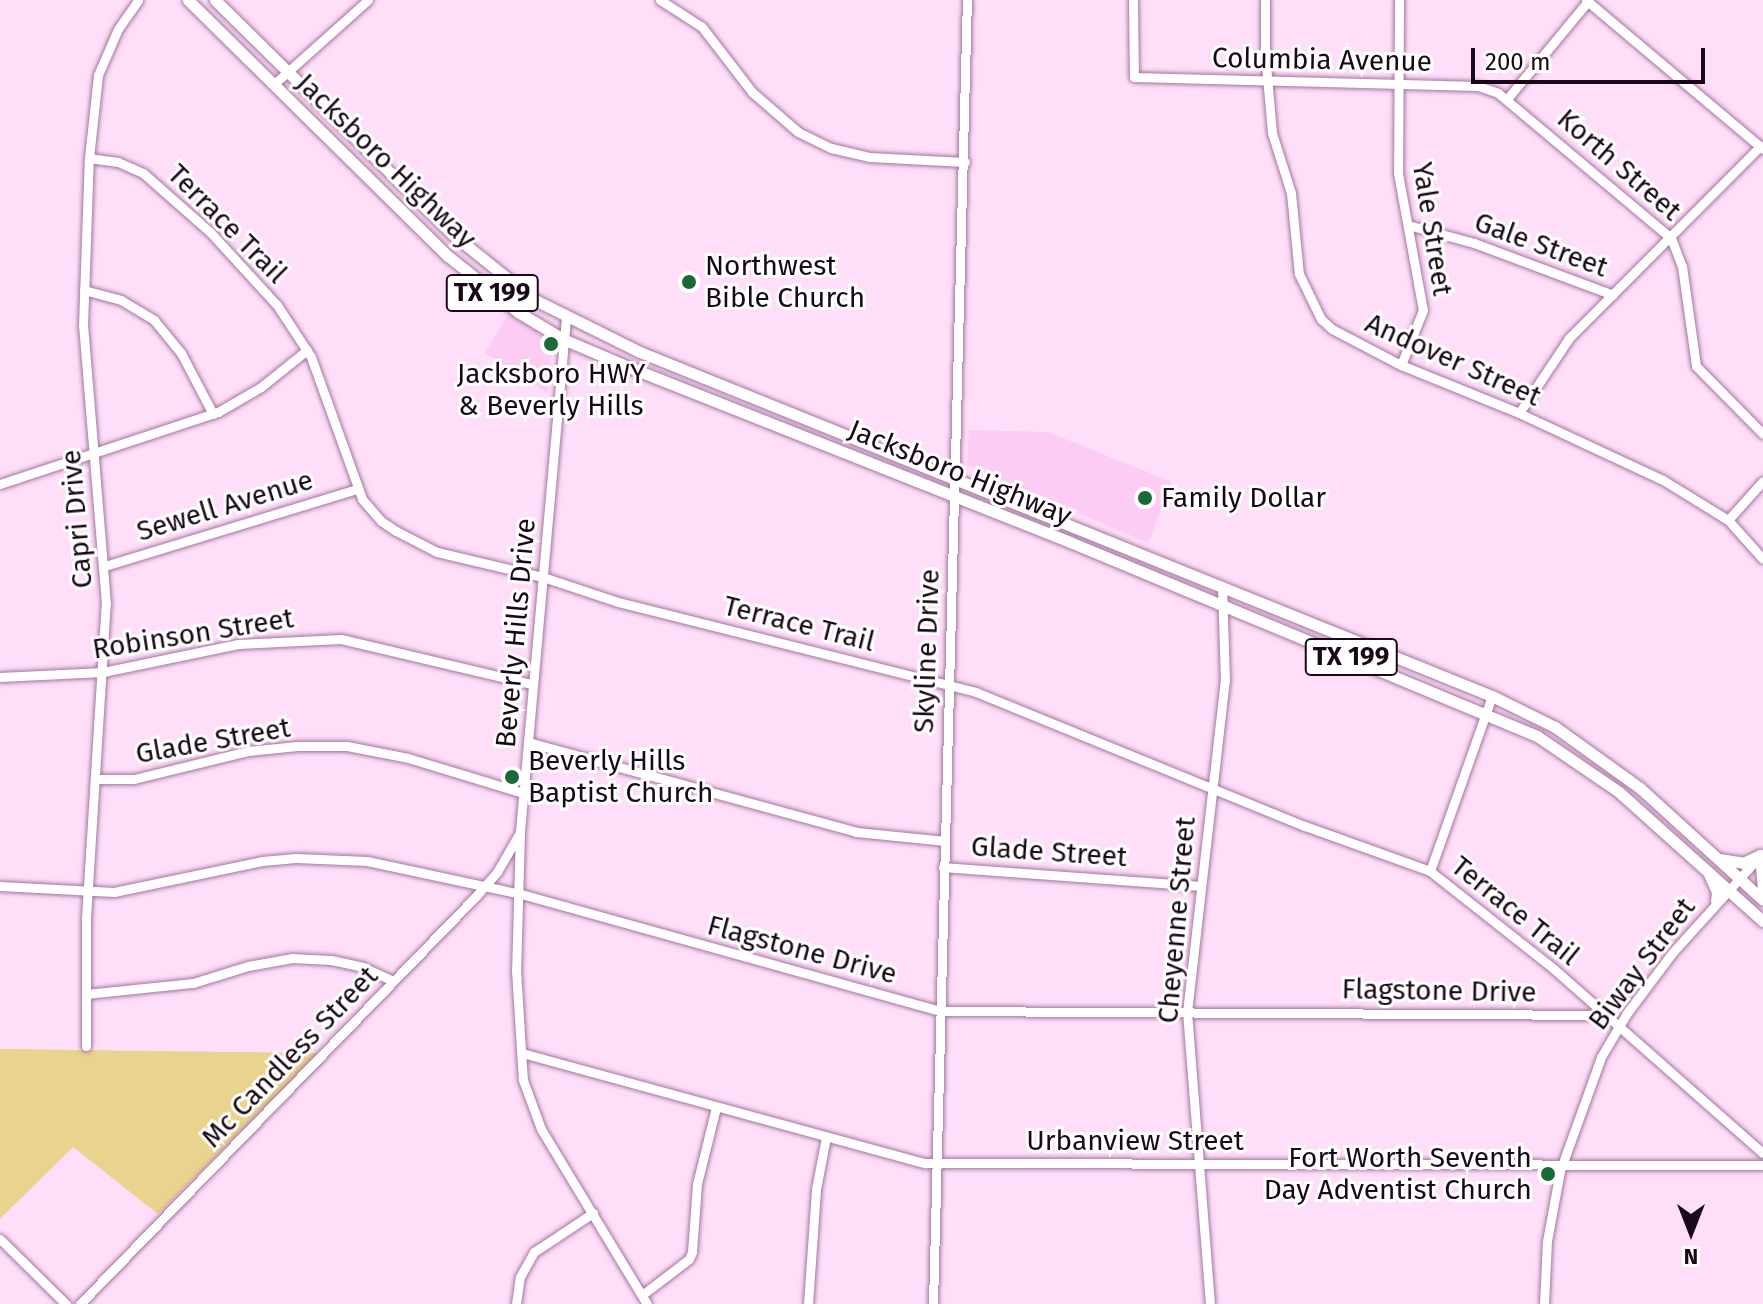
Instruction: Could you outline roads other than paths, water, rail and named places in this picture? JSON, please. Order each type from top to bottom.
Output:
[{"type":"main road","name":"Jacksboro Highway","points":[[188,0],[467,274],[518,312],[563,339],[1334,650],[1483,720],[1570,756],[1639,809],[1763,921]]},
{"type":"main road","name":"Jacksboro Highway","points":[[215,0],[451,233],[503,278],[566,318],[640,352],[1492,696],[1578,742],[1640,788],[1763,900]]},
{"type":"main road","points":[[748,415],[756,398]]},
{"type":"main road","points":[[1334,650],[1340,635]]},
{"type":"main road","points":[[1718,859],[1743,863],[1762,853],[1763,893]]},
{"type":"main road","points":[[1707,870],[1717,892],[1716,901]]},
{"type":"street","name":"Capri Drive","points":[[86,1046],[87,892],[103,672],[105,566],[87,395],[84,290],[89,158],[98,75],[118,29],[138,0]]},
{"type":"street","points":[[274,84],[368,0]]},
{"type":"street","points":[[660,0],[702,27],[752,92],[798,132],[831,148],[869,157],[965,162]]},
{"type":"street","name":"Skyline Drive","points":[[933,1304],[947,684],[957,479],[967,0]]},
{"type":"street","name":"Columbia Avenue","points":[[1133,0],[1134,77],[1478,86],[1509,101]]},
{"type":"street","name":"Andover Street","points":[[1265,0],[1272,133],[1291,193],[1295,254],[1305,291],[1321,319],[1332,329],[1401,365],[1519,413],[1663,480],[1728,520],[1763,559]]},
{"type":"street","name":"Yale Street","points":[[1399,0],[1398,173],[1423,310],[1401,365]]},
{"type":"street","points":[[1509,101],[1588,1],[1761,147],[1553,358],[1519,413]]},
{"type":"street","name":"Korth Street","points":[[1509,101],[1671,238],[1682,266],[1696,366],[1763,434]]},
{"type":"street","name":"Terrace Trail","points":[[89,158],[131,166],[210,232],[277,305],[307,350],[357,489],[381,521],[437,552],[543,577],[618,602],[976,692],[1430,871],[1619,1026],[1763,1153]]},
{"type":"street","name":"Gale Street","points":[[1408,225],[1474,243],[1613,295]]},
{"type":"street","points":[[84,290],[121,300],[154,320],[181,353],[213,414]]},
{"type":"street","name":"Beverly Hills Drive","points":[[566,318],[520,831],[521,894],[516,970],[522,1053],[530,1106],[567,1174],[644,1300]]},
{"type":"street","points":[[0,484],[213,414],[261,387],[307,350]]},
{"type":"street","points":[[1728,520],[1763,481]]},
{"type":"street","name":"Sewell Avenue","points":[[105,566],[357,489]]},
{"type":"street","name":"Cheyenne Street","points":[[1210,1304],[1187,1012],[1225,681],[1222,587]]},
{"type":"street","name":"Robinson Street","points":[[0,677],[103,672],[238,644],[341,639],[531,684]]},
{"type":"street","points":[[1430,871],[1492,696]]},
{"type":"street","name":"Glade Street","points":[[528,742],[856,832],[944,841]]},
{"type":"street","name":"Glade Street","points":[[96,779],[134,779],[248,751],[297,746],[347,746],[408,758],[523,793]]},
{"type":"street","name":"Mc Candless Street","points":[[80,1304],[486,885],[520,831]]},
{"type":"street","name":"Biway Street","points":[[1544,1304],[1547,1241],[1562,1163],[1585,1095],[1619,1026],[1673,952],[1762,853]]},
{"type":"street","name":"Flagstone Drive","points":[[0,886],[87,892],[144,888],[262,861],[296,858],[367,861],[521,894],[940,1011],[1606,1015]]},
{"type":"street","name":"Glade Street","points":[[943,867],[1200,886]]},
{"type":"street","points":[[86,994],[193,983],[248,966],[302,958],[363,967],[393,981]]},
{"type":"street","name":"Urbanview Street","points":[[522,1053],[826,1137],[937,1164],[1763,1165]]},
{"type":"street","points":[[644,1300],[689,1259],[692,1252],[697,1184],[716,1107]]},
{"type":"street","points":[[808,1304],[816,1189],[826,1137]]},
{"type":"street","points":[[516,1304],[520,1277],[534,1252],[593,1213]]},
{"type":"street","points":[[0,1239],[66,1304]]},
{"type":"place","name":"Northwest Bible Church","points":[[689,282]]},
{"type":"place","name":"Jacksboro HWY & Beverly Hills","points":[[551,344]]},
{"type":"place","name":"Family Dollar","points":[[1145,498]]},
{"type":"place","name":"Beverly Hills Baptist Church","points":[[512,777]]},
{"type":"place","name":"Fort Worth Seventh Day Adventist Church","points":[[1548,1174]]}]
